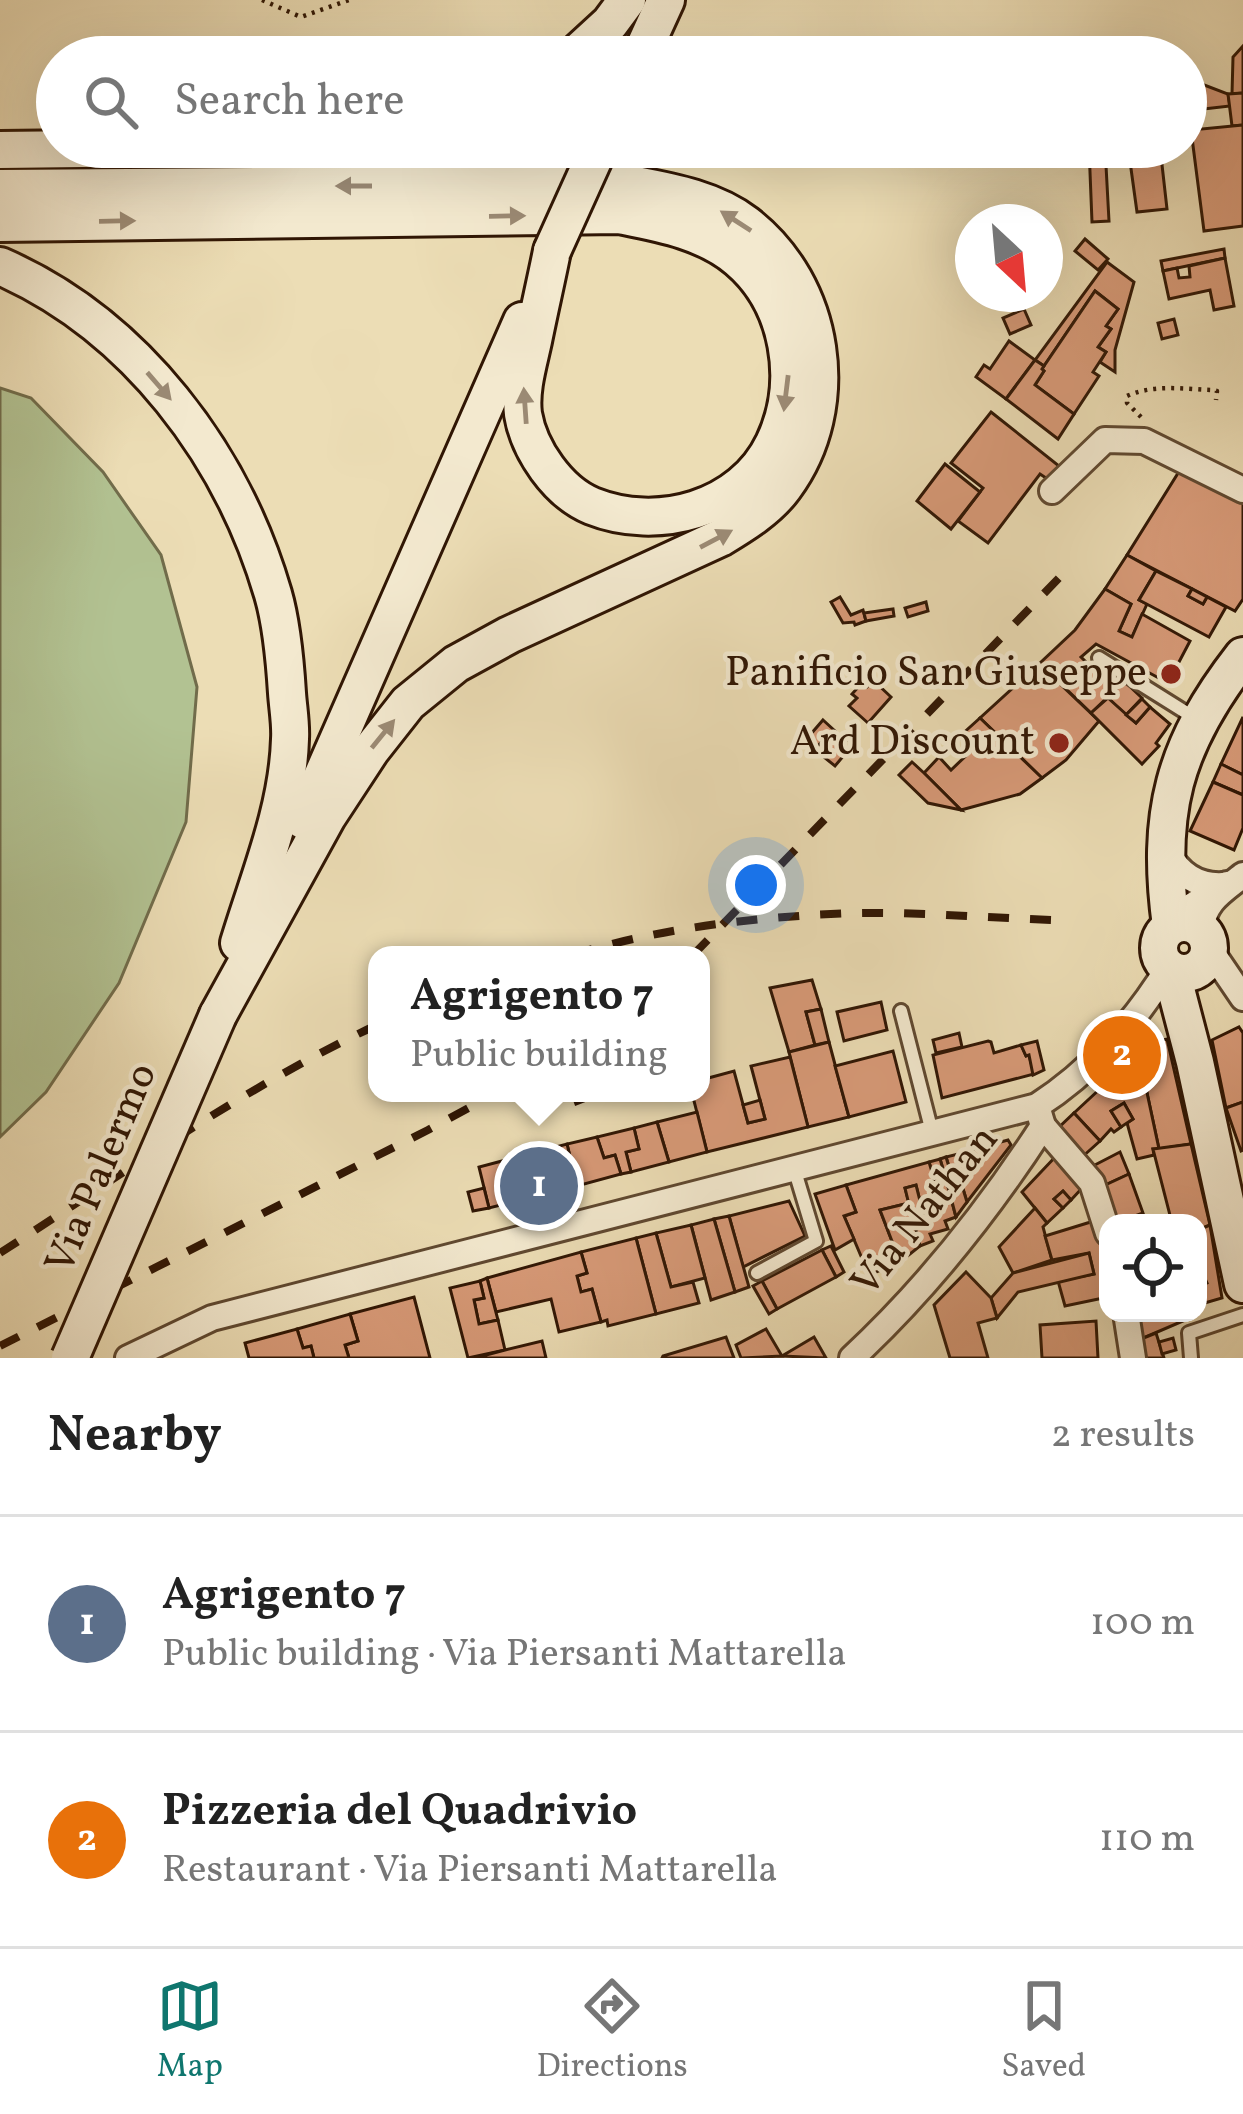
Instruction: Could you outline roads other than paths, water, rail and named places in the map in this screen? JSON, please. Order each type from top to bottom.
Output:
[{"type":"main road","points":[[596,36],[627,0]]},
{"type":"main road","points":[[650,36],[666,0]]},
{"type":"main road","points":[[0,150],[36,150]]},
{"type":"main road","points":[[218,1016],[590,168]]},
{"type":"main road","points":[[0,188],[626,183],[706,202],[745,223],[779,257],[814,326],[820,395],[806,448],[782,490],[752,518],[720,538],[509,634],[456,664],[408,703],[327,817],[218,1016]]},
{"type":"main road","points":[[0,223],[619,215],[669,224],[735,256],[757,277],[784,331],[790,359],[783,417],[772,446],[753,472],[726,495],[674,515],[641,518],[611,513],[582,501],[544,463],[523,412],[552,251]]},
{"type":"main road","points":[[0,266],[98,325],[170,397],[208,450],[242,514],[274,596],[286,668],[290,739],[281,806],[218,1016]]},
{"type":"main road","points":[[1243,656],[1199,721],[1174,783],[1153,895],[1180,949],[1184,1018],[1243,1284]]},
{"type":"main road","name":"Via Palermo","points":[[70,1358],[218,1016]]},
{"type":"street","points":[[1052,490],[1105,440],[1144,441],[1243,490]]},
{"type":"street","points":[[1165,844],[1183,873],[1203,884],[1234,880]]},
{"type":"street","points":[[128,1358],[212,1318],[932,1133],[1040,1116],[1135,1017],[1180,949],[1193,905],[1234,880]]},
{"type":"street","points":[[1180,949],[1239,993]]},
{"type":"street","points":[[1040,1116],[1092,1183],[1102,1214]]},
{"type":"street","name":"Via Nathan","points":[[852,1358],[883,1329],[1005,1185],[1040,1116]]},
{"type":"street","points":[[1127,1322],[1133,1358]]},
{"type":"lane","points":[[1099,658],[1199,721]]},
{"type":"lane","points":[[902,1011],[932,1133]]},
{"type":"lane","points":[[757,1273],[816,1240],[794,1168]]},
{"type":"lane","points":[[1191,1358],[1189,1333],[1243,1316]]},
{"type":"railway","points":[[702,946],[1060,577]]},
{"type":"railway","points":[[604,946],[678,930],[786,917],[882,913],[1054,920]]},
{"type":"railway","points":[[0,1253],[232,1104],[368,1029]]},
{"type":"railway","points":[[0,1346],[479,1102]]},
{"type":"place","name":"Panificio San Giuseppe","points":[[1171,674]]},
{"type":"place","name":"Ard Discount","points":[[1059,743]]},
{"type":"place","name":"Pizzeria del Quadrivio","points":[[1122,1055]]},
{"type":"place","name":"Agrigento 7","points":[[539,1186]]}]
